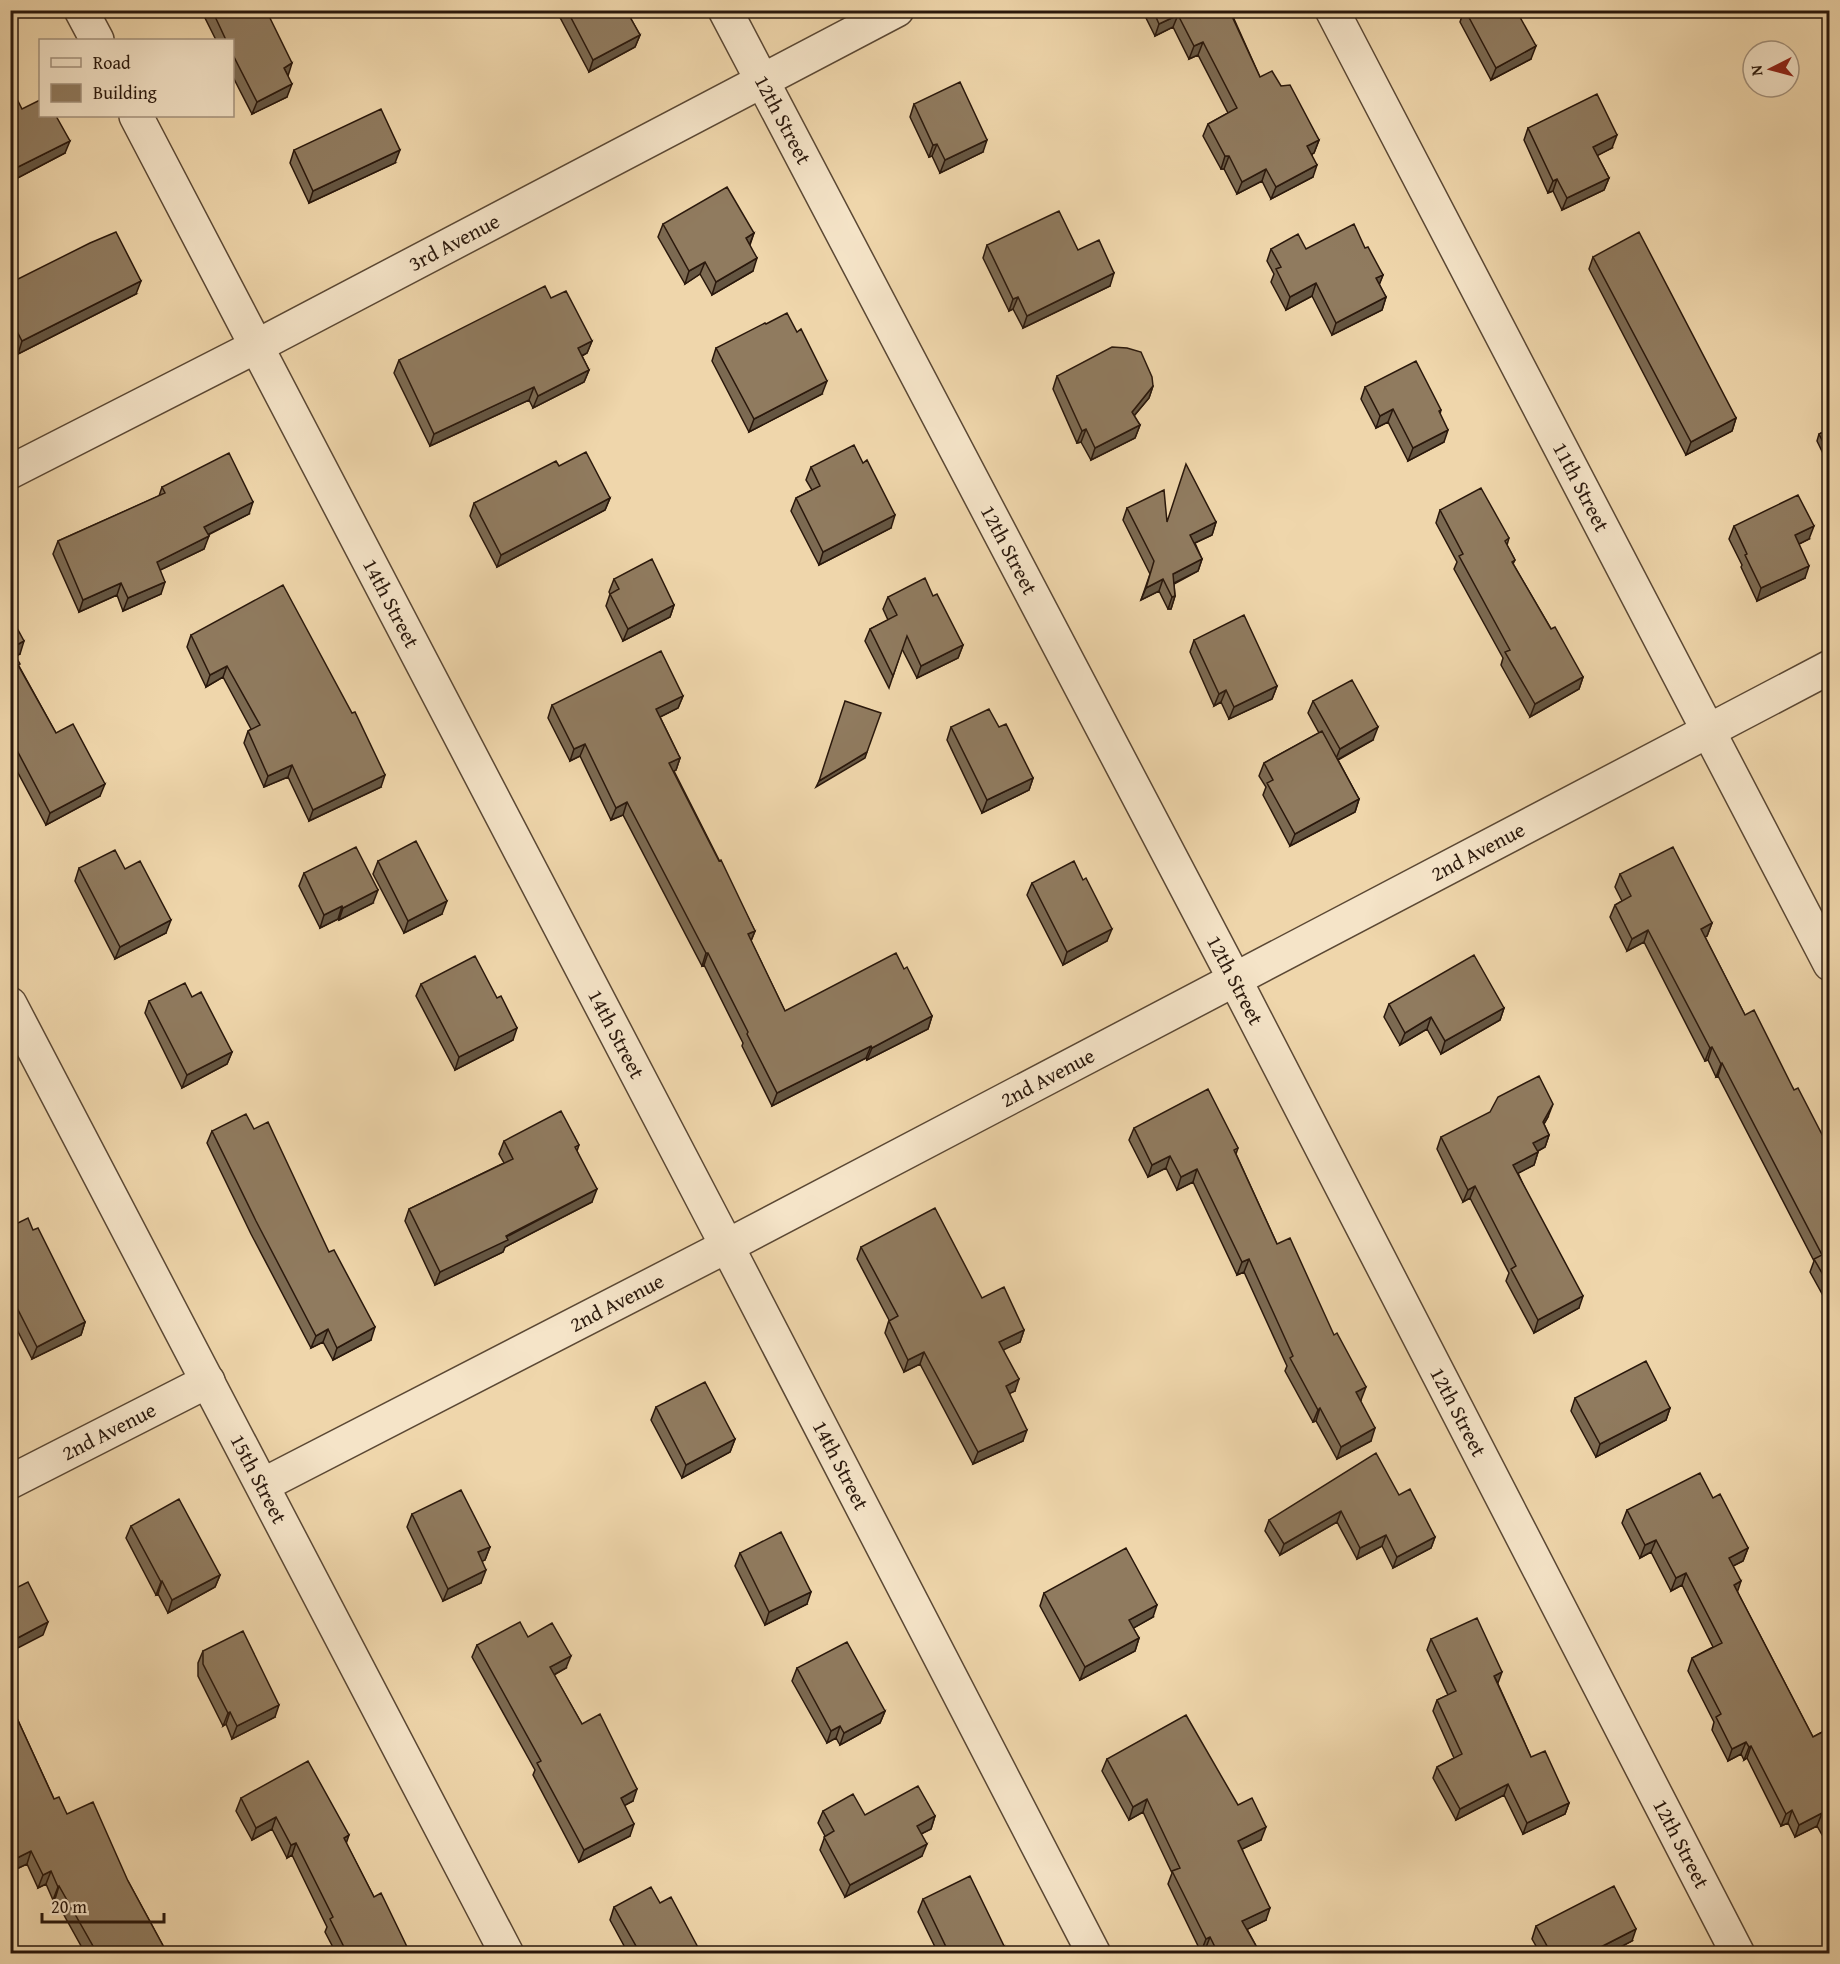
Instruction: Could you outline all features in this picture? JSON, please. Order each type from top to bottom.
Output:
[{"type":"street","points":[[81,10],[96,39]]},
{"type":"street","name":"12th Street","points":[[725,10],[1235,980],[1738,1953]]},
{"type":"street","name":"3rd Avenue","points":[[10,472],[255,347],[897,10]]},
{"type":"street","name":"11th Street","points":[[1332,10],[1830,964]]},
{"type":"street","name":"14th Street","points":[[137,117],[1094,1953]]},
{"type":"street","name":"2nd Avenue","points":[[263,1485],[727,1246],[1830,667]]},
{"type":"street","name":"15th Street","points":[[10,1004],[507,1953]]},
{"type":"street","name":"2nd Avenue","points":[[10,1482],[208,1381]]},
{"type":"building","points":[[212,10],[266,10],[292,63],[284,68],[292,84],[257,102],[234,57],[234,39],[226,39]]},
{"type":"building","points":[[567,10],[626,10],[640,35],[593,60]]},
{"type":"building","points":[[1153,10],[1229,10],[1260,77],[1272,71],[1281,86],[1290,85],[1319,140],[1307,146],[1317,165],[1276,187],[1266,169],[1242,182],[1229,156],[1225,156],[1208,124],[1237,108],[1203,42],[1194,46],[1178,15],[1159,24]]},
{"type":"building","points":[[1465,10],[1516,10],[1536,46],[1496,68]]},
{"type":"building","points":[[960,82],[987,140],[945,160],[937,144],[933,145],[914,104]]},
{"type":"building","points":[[1597,94],[1617,135],[1593,147],[1609,178],[1567,198],[1557,179],[1553,181],[1528,128]]},
{"type":"building","points":[[15,95],[22,109],[39,100],[39,117],[57,117],[70,141],[14,169],[10,162],[10,97]]},
{"type":"building","points":[[381,109],[400,150],[313,191],[294,150]]},
{"type":"building","points":[[727,187],[754,233],[746,238],[757,258],[716,282],[705,262],[689,271],[663,224]]},
{"type":"building","points":[[1059,211],[1078,250],[1099,240],[1114,273],[1027,316],[1018,297],[1013,299],[987,245]]},
{"type":"building","points":[[1354,224],[1365,248],[1368,247],[1383,275],[1376,278],[1386,297],[1336,323],[1316,283],[1290,297],[1276,269],[1281,267],[1271,249],[1298,234],[1306,249]]},
{"type":"building","points":[[116,232],[141,281],[22,341],[10,318],[10,283]]},
{"type":"building","points":[[1639,232],[1736,418],[1691,442],[1593,257]]},
{"type":"building","points":[[545,286],[551,298],[566,291],[592,341],[578,348],[589,370],[538,396],[534,387],[434,434],[399,360]]},
{"type":"building","points":[[787,313],[797,332],[801,329],[827,381],[754,419],[716,348]]},
{"type":"building","points":[[1112,347],[1141,352],[1152,377],[1153,386],[1132,412],[1140,425],[1095,448],[1086,429],[1082,431],[1057,376]]},
{"type":"building","points":[[1416,361],[1441,410],[1439,411],[1448,430],[1413,448],[1393,409],[1380,416],[1365,387]]},
{"type":"building","points":[[1830,429],[1830,456],[1819,434]]},
{"type":"building","points":[[854,445],[863,463],[867,460],[895,515],[823,552],[796,498],[820,486],[811,467]]},
{"type":"building","points":[[586,452],[610,498],[501,555],[474,503],[556,461],[559,466]]},
{"type":"building","points":[[229,453],[253,502],[204,527],[209,536],[157,562],[165,582],[128,598],[121,583],[83,600],[58,541],[165,493],[162,487]]},
{"type":"building","points":[[1186,464],[1216,522],[1190,535],[1202,559],[1173,574],[1175,596],[1172,597],[1163,579],[1146,588],[1154,561],[1127,508],[1164,490],[1167,522]]},
{"type":"building","points":[[1481,488],[1509,538],[1505,541],[1515,560],[1512,562],[1551,629],[1555,627],[1583,677],[1535,704],[1505,652],[1510,650],[1459,556],[1463,554],[1440,510]]},
{"type":"building","points":[[1798,495],[1814,526],[1795,535],[1809,566],[1761,588],[1734,526]]},
{"type":"building","points":[[652,559],[674,605],[628,629],[610,594],[619,589],[614,579]]},
{"type":"building","points":[[925,578],[933,596],[937,594],[963,645],[921,666],[907,636],[893,676],[870,629],[897,615],[888,597]]},
{"type":"building","points":[[283,585],[352,713],[355,712],[385,775],[313,810],[292,765],[268,776],[248,731],[260,725],[227,666],[210,675],[191,635]]},
{"type":"building","points":[[10,615],[24,641],[11,648],[56,733],[73,724],[105,784],[50,813],[10,737]]},
{"type":"building","points":[[1244,615],[1277,686],[1234,707],[1226,690],[1219,694],[1194,640]]},
{"type":"building","points":[[661,651],[683,696],[656,709],[680,758],[669,763],[719,861],[721,860],[755,931],[748,934],[785,1011],[896,953],[904,969],[907,967],[932,1016],[872,1048],[871,1046],[777,1093],[708,953],[627,802],[616,808],[585,744],[574,749],[552,705]]},
{"type":"building","points":[[1352,680],[1378,727],[1340,749],[1313,701]]},
{"type":"building","points":[[845,701],[881,713],[867,752],[819,781]]},
{"type":"building","points":[[989,709],[999,727],[1006,724],[1033,778],[987,800],[951,727]]},
{"type":"building","points":[[1322,731],[1359,799],[1295,834],[1267,783],[1273,780],[1264,763]]},
{"type":"building","points":[[416,841],[447,901],[408,921],[378,861]]},
{"type":"building","points":[[356,847],[378,890],[324,915],[304,873]]},
{"type":"building","points":[[1673,847],[1712,923],[1701,929],[1745,1015],[1754,1010],[1794,1090],[1798,1088],[1830,1150],[1830,1287],[1814,1259],[1822,1255],[1722,1063],[1712,1047],[1710,1048],[1648,930],[1632,939],[1615,905],[1631,896],[1620,874]]},
{"type":"building","points":[[115,850],[125,869],[140,861],[171,920],[120,947],[79,868]]},
{"type":"building","points":[[1074,861],[1083,880],[1086,878],[1112,929],[1067,952],[1032,883]]},
{"type":"building","points":[[1474,955],[1504,1008],[1445,1041],[1431,1017],[1405,1033],[1389,1004]]},
{"type":"building","points":[[475,956],[497,998],[501,996],[517,1028],[459,1057],[421,984]]},
{"type":"building","points":[[185,983],[192,997],[201,992],[232,1052],[187,1075],[149,1001]]},
{"type":"building","points":[[1539,1076],[1553,1104],[1543,1122],[1549,1135],[1533,1143],[1538,1152],[1513,1165],[1583,1296],[1538,1320],[1511,1269],[1516,1266],[1475,1186],[1468,1190],[1441,1137],[1490,1112],[1498,1097]]},
{"type":"building","points":[[1208,1089],[1238,1148],[1234,1150],[1277,1244],[1290,1238],[1334,1335],[1337,1333],[1366,1387],[1356,1392],[1375,1428],[1341,1447],[1290,1358],[1293,1356],[1249,1259],[1242,1262],[1197,1169],[1181,1177],[1170,1156],[1152,1165],[1134,1128]]},
{"type":"building","points":[[561,1111],[579,1145],[575,1147],[597,1189],[506,1236],[508,1240],[440,1272],[409,1209],[513,1159],[504,1141]]},
{"type":"building","points":[[246,1114],[254,1129],[268,1122],[329,1252],[334,1250],[375,1327],[337,1348],[328,1329],[316,1336],[212,1131]]},
{"type":"building","points":[[935,1208],[982,1298],[1004,1287],[1024,1330],[999,1342],[1019,1379],[1006,1386],[1027,1430],[978,1452],[924,1352],[908,1360],[889,1321],[898,1316],[861,1247]]},
{"type":"building","points":[[10,1212],[16,1224],[28,1218],[33,1230],[38,1228],[85,1322],[37,1347],[10,1294]]},
{"type":"building","points":[[1646,1361],[1670,1408],[1600,1444],[1575,1398]]},
{"type":"building","points":[[705,1382],[735,1439],[686,1465],[656,1407]]},
{"type":"building","points":[[1376,1453],[1399,1495],[1410,1489],[1435,1537],[1397,1557],[1386,1535],[1360,1548],[1341,1511],[1284,1544],[1269,1520]]},
{"type":"building","points":[[1700,1473],[1713,1498],[1720,1494],[1748,1548],[1729,1558],[1741,1581],[1734,1585],[1813,1737],[1830,1728],[1830,1828],[1822,1813],[1799,1825],[1792,1810],[1786,1814],[1751,1746],[1749,1747],[1746,1742],[1732,1749],[1716,1717],[1721,1714],[1692,1658],[1722,1643],[1686,1573],[1676,1578],[1656,1540],[1645,1545],[1627,1510]]},
{"type":"building","points":[[461,1490],[490,1547],[478,1552],[486,1570],[448,1589],[412,1514]]},
{"type":"building","points":[[179,1499],[220,1575],[172,1600],[131,1526]]},
{"type":"building","points":[[781,1532],[811,1592],[769,1612],[740,1553]]},
{"type":"building","points":[[1126,1548],[1157,1605],[1129,1620],[1139,1638],[1085,1667],[1044,1593]]},
{"type":"building","points":[[28,1582],[48,1622],[10,1642],[10,1591]]},
{"type":"building","points":[[1477,1618],[1502,1672],[1494,1676],[1531,1757],[1545,1751],[1569,1803],[1527,1823],[1508,1784],[1460,1809],[1437,1767],[1462,1754],[1437,1700],[1456,1691],[1431,1639]]},
{"type":"building","points":[[520,1622],[528,1637],[552,1623],[571,1656],[550,1667],[582,1724],[600,1714],[637,1789],[621,1798],[634,1824],[584,1850],[537,1763],[541,1761],[477,1645]]},
{"type":"building","points":[[243,1631],[279,1705],[237,1726],[203,1664],[203,1651]]},
{"type":"building","points":[[847,1642],[885,1711],[844,1733],[840,1726],[831,1731],[797,1668]]},
{"type":"building","points":[[10,1703],[54,1799],[59,1797],[67,1814],[93,1802],[128,1881],[167,1953],[97,1953],[51,1871],[43,1875],[31,1851],[15,1859],[10,1850]]},
{"type":"building","points":[[1186,1715],[1238,1805],[1252,1798],[1266,1827],[1238,1841],[1270,1908],[1242,1921],[1260,1953],[1218,1953],[1210,1937],[1206,1939],[1172,1871],[1180,1868],[1147,1799],[1133,1807],[1107,1759]]},
{"type":"building","points":[[308,1761],[349,1835],[344,1838],[374,1897],[381,1893],[410,1953],[347,1953],[330,1919],[333,1917],[296,1843],[291,1845],[276,1817],[256,1828],[241,1798]]},
{"type":"building","points":[[918,1786],[935,1816],[917,1826],[927,1844],[850,1885],[824,1837],[834,1831],[823,1811],[853,1794],[865,1815]]},
{"type":"building","points":[[970,1876],[1004,1946],[989,1953],[949,1953],[923,1899]]},
{"type":"building","points":[[1614,1886],[1636,1929],[1589,1953],[1551,1953],[1536,1926]]},
{"type":"building","points":[[651,1887],[660,1903],[671,1897],[701,1953],[640,1953],[614,1907]]}]
